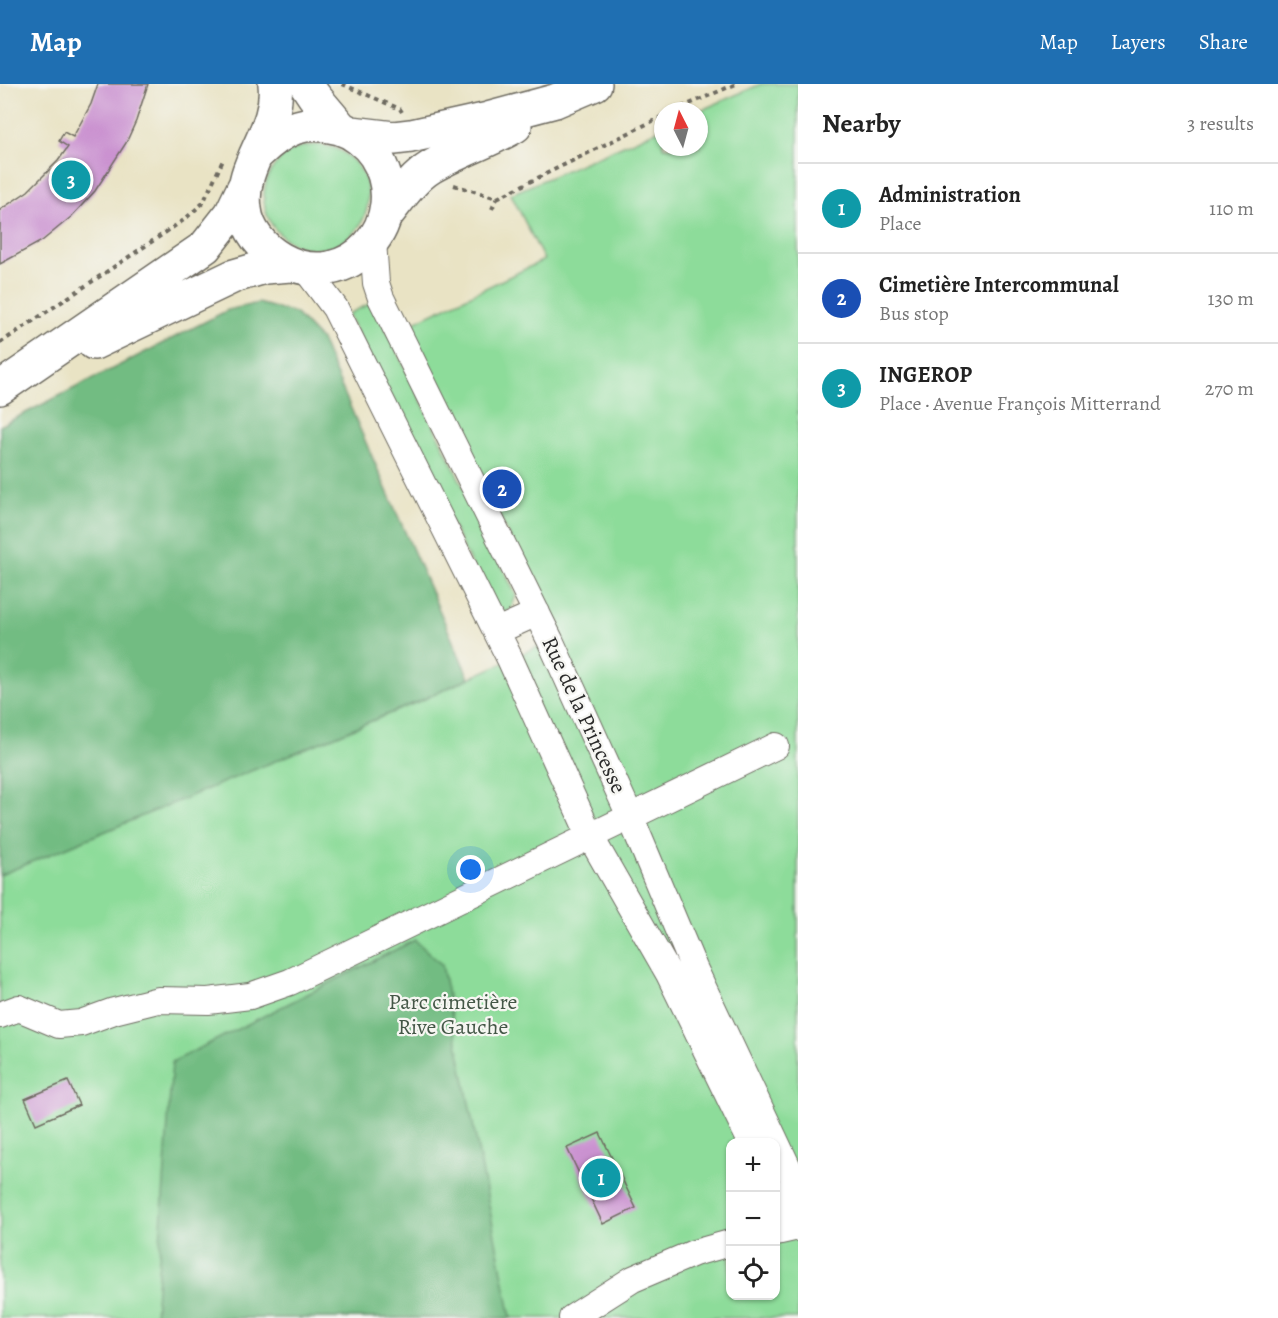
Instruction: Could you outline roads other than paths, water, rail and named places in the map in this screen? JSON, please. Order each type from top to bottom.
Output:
[{"type":"main road","points":[[242,153],[274,115],[275,84]]},
{"type":"main road","points":[[306,84],[314,96],[347,131],[371,148],[383,168],[389,191],[380,228]]},
{"type":"main road","points":[[242,153],[296,127],[319,124],[394,138],[411,136],[555,101],[595,84]]},
{"type":"main road","points":[[242,153],[249,169],[244,187],[231,214],[205,247],[0,388],[234,276],[265,267],[298,266],[314,269],[336,266],[357,257],[415,180],[430,168],[496,137],[555,101]]},
{"type":"main road","points":[[244,187],[245,211],[254,234],[270,252],[298,266]]},
{"type":"lane","name":"Rue de la Princesse","points":[[380,228],[376,283],[381,298],[537,613],[630,816],[694,968],[798,1189]]},
{"type":"lane","name":"Rue de la Princesse","points":[[298,266],[335,308],[496,631],[591,836],[669,974],[749,1138]]},
{"type":"lane","points":[[496,631],[537,613]]},
{"type":"lane","points":[[0,1016],[19,1008],[59,1025],[81,1023],[114,1011],[158,1000],[208,1001],[250,996],[290,982],[776,746]]},
{"type":"lane","points":[[780,1202],[798,1221]]},
{"type":"lane","points":[[780,1231],[798,1227]]},
{"type":"lane","points":[[572,1318],[633,1279],[694,1253],[726,1244]]},
{"type":"place","name":"INGEROP","points":[[71,180]]},
{"type":"place","name":"Cimetière Intercommunal","points":[[502,489]]},
{"type":"place","name":"Administration","points":[[601,1178]]},
{"type":"park label","name":"Parc cimetière Rive Gauche","points":[[453,1014]]}]
